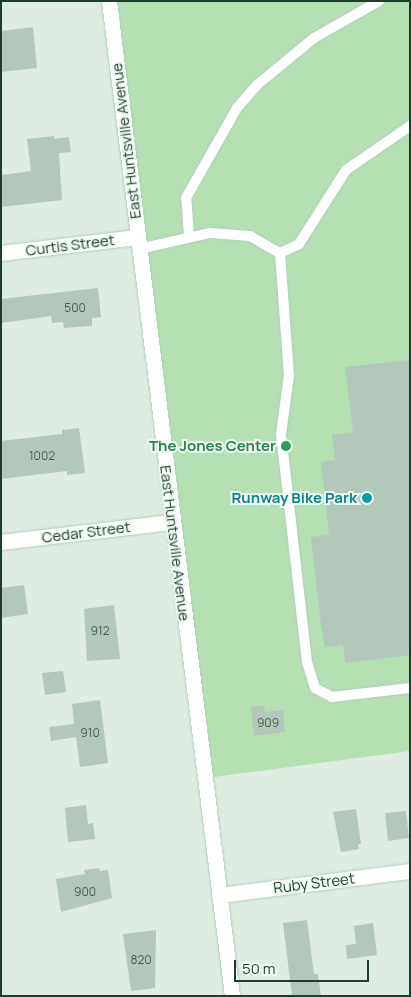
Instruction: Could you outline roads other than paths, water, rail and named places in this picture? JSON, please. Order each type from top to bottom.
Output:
[{"type":"main road","name":"East Huntsville Avenue","points":[[109,1],[232,996]]},
{"type":"main road","name":"Curtis Street","points":[[1,253],[139,243]]},
{"type":"main road","name":"Cedar Street","points":[[1,542],[172,522]]},
{"type":"main road","name":"Ruby Street","points":[[219,895],[410,871]]},
{"type":"lane","points":[[188,237],[186,198],[237,108],[257,85],[314,38],[379,1]]},
{"type":"lane","points":[[280,253],[299,244],[346,170],[410,126]]},
{"type":"lane","points":[[139,243],[210,233],[250,236],[280,253]]},
{"type":"lane","points":[[280,253],[290,375],[281,434],[309,670],[315,688],[332,697],[410,688]]},
{"type":"place","name":"The Jones Center","points":[[286,446]]},
{"type":"place","name":"Runway Bike Park","points":[[367,498]]}]
